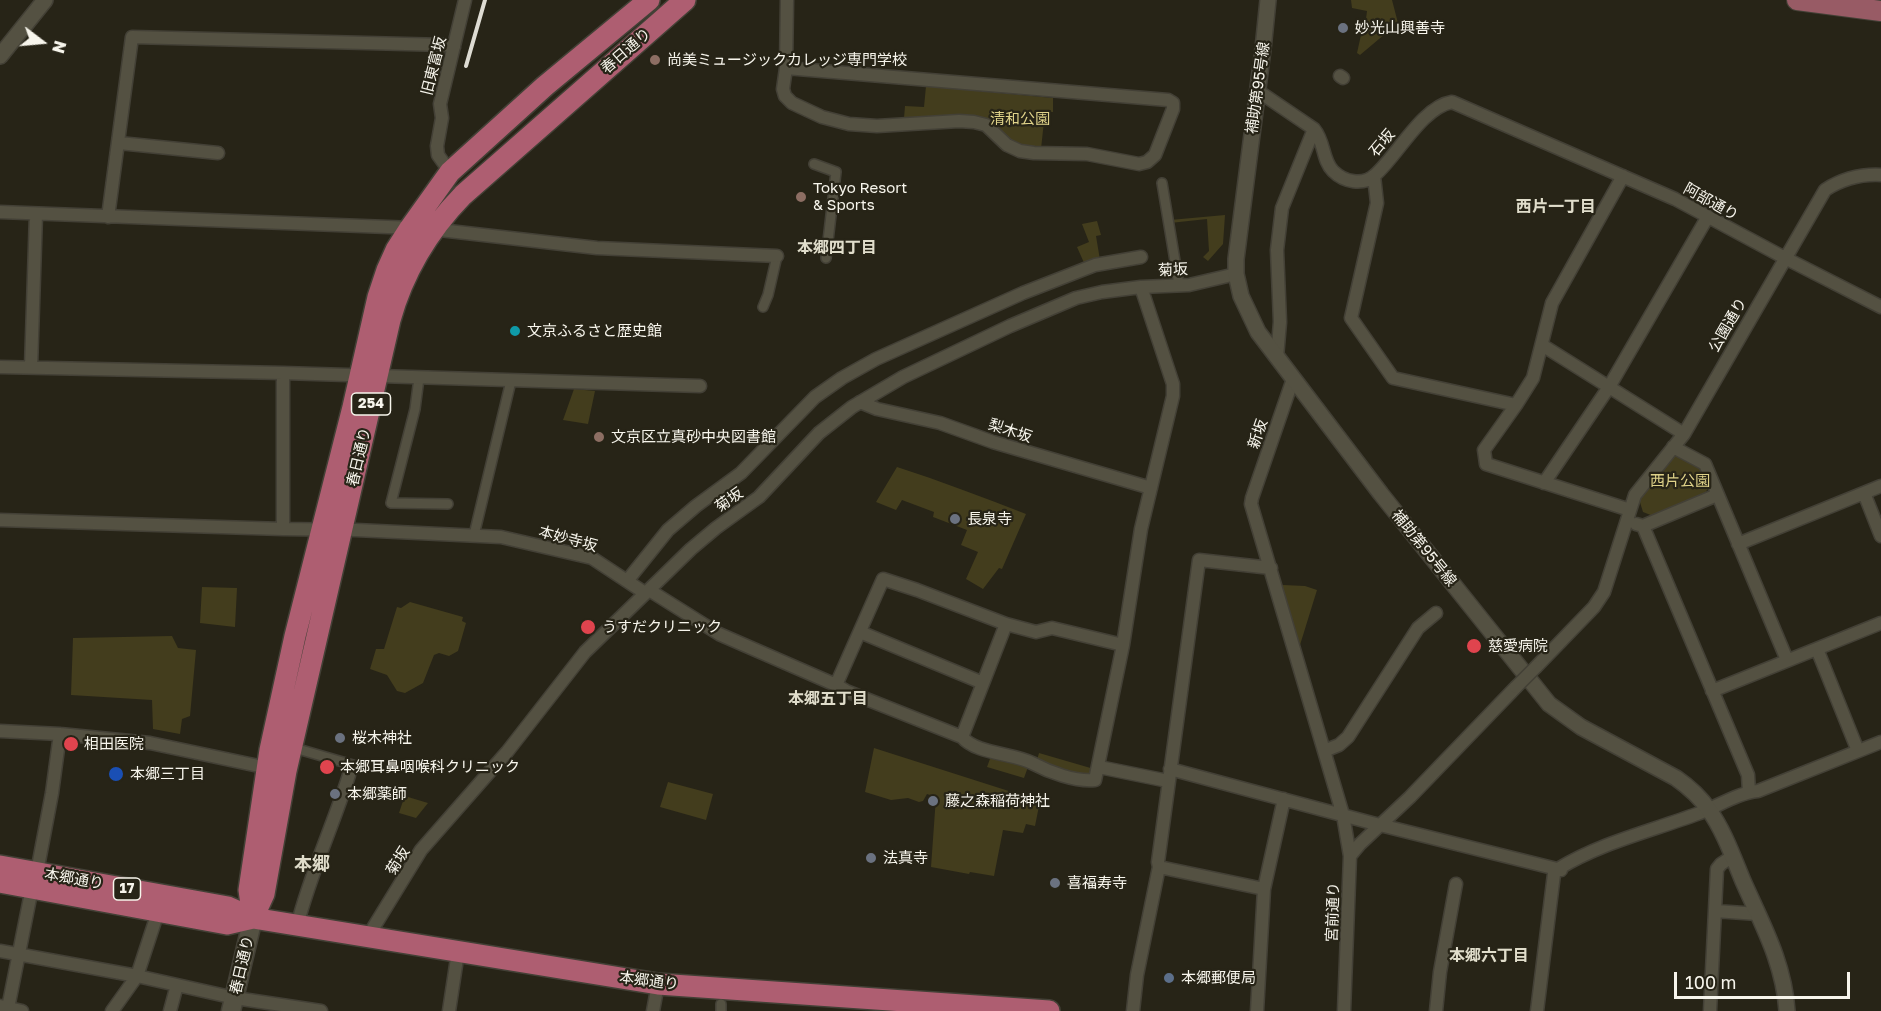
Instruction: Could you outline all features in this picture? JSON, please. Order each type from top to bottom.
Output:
[{"type":"highway","name":"春日通り","points":[[369,376],[383,283],[396,250],[450,172],[545,86],[649,0]]},
{"type":"highway","name":"春日通り","points":[[276,769],[291,747],[331,530],[369,376],[395,300],[414,260],[452,206],[501,160],[685,0]]},
{"type":"highway","name":"春日通り","points":[[253,918],[249,890],[276,769],[295,636],[331,530]]},
{"type":"highway","name":"本郷通り","points":[[0,866],[34,880],[158,912],[227,924],[253,918]]},
{"type":"highway","name":"本郷通り","points":[[0,882],[34,880],[228,907],[253,918],[297,926],[658,984],[843,1000],[1049,1011]]},
{"type":"main road","points":[[1797,0],[1881,11]]},
{"type":"main road","name":"春日通り","points":[[233,1005],[253,918]]},
{"type":"street","points":[[0,56],[45,0]]},
{"type":"street","name":"旧東富坂","points":[[450,172],[438,155],[437,146],[442,118],[440,104],[465,0]]},
{"type":"street","points":[[786,0],[786,68],[783,89],[785,96],[804,110],[822,117],[849,124],[877,126],[974,122],[986,125],[1002,142],[1012,148],[1034,153],[1087,154],[1138,164],[1148,162],[1155,155],[1173,109],[1173,103],[1168,100],[786,68]]},
{"type":"street","name":"補助第95号線","points":[[1268,0],[1239,224],[1236,274],[1241,296],[1252,321],[1276,357],[1386,501],[1549,704],[1581,727],[1676,778],[1689,788],[1709,810],[1733,856],[1782,970],[1787,1011]]},
{"type":"street","points":[[108,217],[132,37],[342,41],[454,47]]},
{"type":"street","points":[[1258,91],[1314,129],[1281,208],[1277,250],[1280,322],[1276,357]]},
{"type":"street","name":"石坂","points":[[1314,129],[1321,138],[1328,165],[1335,173],[1351,182],[1360,183],[1374,176],[1416,126],[1444,103],[1452,102],[1523,132]]},
{"type":"street","name":"阿部通り","points":[[1523,132],[1675,199],[1707,218],[1881,307]]},
{"type":"street","points":[[119,143],[218,153]]},
{"type":"street","points":[[814,164],[836,172],[826,258]]},
{"type":"street","name":"公園通り","points":[[1350,856],[1594,607],[1604,592],[1635,495],[1684,434],[1825,190],[1835,183],[1866,174],[1881,175]]},
{"type":"street","points":[[1374,176],[1377,203],[1351,318],[1393,378],[1516,405]]},
{"type":"street","points":[[1623,176],[1552,303],[1533,378],[1484,450],[1486,464],[1544,483],[1628,516],[1643,526],[1748,775],[1749,792]]},
{"type":"street","points":[[1162,183],[1179,285]]},
{"type":"street","points":[[0,212],[410,228],[597,248],[777,256],[768,296],[763,307]]},
{"type":"street","points":[[31,368],[36,214]]},
{"type":"street","points":[[1544,483],[1609,387],[1707,218]]},
{"type":"street","points":[[627,581],[668,530],[741,473],[815,397],[842,378],[876,358],[1023,293],[1095,266],[1141,257]]},
{"type":"street","name":"菊坂","points":[[367,938],[422,850],[507,752],[585,652],[716,528],[771,486],[819,433],[860,402],[903,377],[1010,326],[1076,298],[1141,287],[1206,282],[1236,274]]},
{"type":"street","points":[[1141,287],[1173,384],[1170,414],[1136,560],[1123,645],[1099,767],[1169,775],[1284,799],[1560,870]]},
{"type":"street","points":[[1542,345],[1684,434]]},
{"type":"street","points":[[0,367],[700,386]]},
{"type":"street","points":[[283,373],[283,529]]},
{"type":"street","points":[[419,378],[415,410],[391,503],[448,504]]},
{"type":"street","name":"新坂","points":[[1251,498],[1293,379]]},
{"type":"street","points":[[474,535],[510,381]]},
{"type":"street","name":"梨木坂","points":[[860,402],[877,409],[940,423],[1047,459],[1151,488]]},
{"type":"street","points":[[1673,447],[1705,464],[1787,660]]},
{"type":"street","points":[[1738,544],[1881,486]]},
{"type":"street","points":[[1864,494],[1881,536]]},
{"type":"street","points":[[1643,526],[1717,495]]},
{"type":"street","name":"宮前通り","points":[[1251,498],[1343,815],[1350,856],[1344,1011]]},
{"type":"street","name":"本妙寺坂","points":[[0,520],[501,537],[592,558],[719,634],[846,691],[962,737],[966,742],[1086,781],[1095,780],[1099,767]]},
{"type":"street","points":[[1133,1011],[1137,975],[1159,867],[1169,775],[1199,560],[1271,568]]},
{"type":"street","points":[[836,685],[883,579],[1006,624],[1036,632],[1052,628],[1123,645]]},
{"type":"street","points":[[1324,751],[1339,745],[1348,737],[1418,628],[1436,613]]},
{"type":"street","points":[[1712,691],[1881,622]]},
{"type":"street","points":[[962,737],[1006,624]]},
{"type":"street","points":[[860,632],[983,683]]},
{"type":"street","points":[[1817,649],[1858,751]]},
{"type":"street","points":[[0,731],[150,743],[276,769]]},
{"type":"street","points":[[22,1011],[4,1007],[19,954],[52,793],[60,734]]},
{"type":"street","points":[[1537,1011],[1554,873],[1598,849],[1709,810],[1749,792],[1758,791],[1881,742]]},
{"type":"street","points":[[291,747],[351,770],[308,888],[297,926]]},
{"type":"street","points":[[1257,1011],[1263,889],[1284,799]]},
{"type":"street","points":[[1710,1011],[1717,869],[1733,856]]},
{"type":"street","points":[[1159,867],[1263,889]]},
{"type":"street","points":[[1436,1011],[1440,972],[1456,884]]},
{"type":"street","points":[[1715,911],[1758,914]]},
{"type":"street","points":[[112,1011],[137,976],[158,912]]},
{"type":"street","points":[[0,951],[177,985],[233,1005],[321,1011]]},
{"type":"street","points":[[449,1011],[458,952]]},
{"type":"street","points":[[653,1011],[658,984]]},
{"type":"street","points":[[170,1011],[177,985]]},
{"type":"green space","points":[[1351,0],[1392,0],[1398,23],[1360,55],[1357,53],[1361,35],[1364,35],[1367,11],[1352,8]]},
{"type":"green space","name":"清和公園","points":[[926,86],[1053,98],[1053,112],[1045,112],[1041,149],[1018,145],[1005,136],[945,117],[904,118],[905,106],[924,107]]},
{"type":"green space","points":[[1225,215],[1223,244],[1208,261],[1203,257],[1209,251],[1207,219],[1170,223],[1170,220]]},
{"type":"green space","points":[[1097,221],[1101,235],[1096,236],[1100,260],[1085,265],[1077,247],[1089,242],[1082,224]]},
{"type":"green space","points":[[574,389],[595,391],[588,424],[563,420]]},
{"type":"green space","name":"西片公園","points":[[1680,455],[1702,469],[1709,485],[1706,492],[1653,516],[1643,512],[1639,499],[1669,460]]},
{"type":"green space","points":[[897,467],[1026,514],[1002,569],[999,568],[983,589],[966,579],[978,552],[961,545],[967,530],[933,517],[934,512],[902,500],[896,510],[876,502]]},
{"type":"green space","points":[[1283,585],[1305,586],[1317,590],[1300,645],[1295,643],[1280,588]]},
{"type":"green space","points":[[202,587],[237,588],[235,627],[200,623]]},
{"type":"green space","points":[[410,602],[463,617],[462,621],[466,623],[458,651],[449,656],[439,653],[434,655],[423,683],[405,693],[397,691],[387,675],[370,669],[376,649],[384,649],[397,607],[401,608]]},
{"type":"green space","points":[[172,636],[178,648],[196,650],[190,716],[182,719],[180,734],[153,729],[152,700],[71,695],[73,638]]},
{"type":"green space","points":[[874,748],[1040,801],[1035,826],[1026,824],[1023,833],[1003,830],[994,876],[931,867],[936,797],[927,794],[923,801],[919,802],[908,798],[891,800],[865,792]]},
{"type":"green space","points":[[1039,753],[1094,769],[1093,773],[1085,777],[1039,764],[1037,760]]},
{"type":"green space","points":[[991,756],[1028,767],[1024,778],[987,767]]},
{"type":"green space","points":[[668,782],[713,794],[706,820],[660,807]]},
{"type":"green space","points":[[404,798],[428,803],[416,818],[399,813]]},
{"type":"railway","points":[[466,66],[485,0]]},
{"type":"place","name":"妙光山興善寺","points":[[1343,28]]},
{"type":"place","name":"尚美ミュージックカレッジ専門学校","points":[[655,60]]},
{"type":"place","name":"Tokyo Resort & Sports","points":[[801,197]]},
{"type":"place","name":"文京ふるさと歴史館","points":[[515,331]]},
{"type":"place","name":"文京区立真砂中央図書館","points":[[599,437]]},
{"type":"place","name":"長泉寺","points":[[955,519]]},
{"type":"place","name":"うすだクリニック","points":[[588,627]]},
{"type":"place","name":"慈愛病院","points":[[1474,646]]},
{"type":"place","name":"桜木神社","points":[[340,738]]},
{"type":"place","name":"相田医院","points":[[71,744]]},
{"type":"place","name":"本郷耳鼻咽喉科クリニック","points":[[327,767]]},
{"type":"place","name":"本郷三丁目","points":[[116,774]]},
{"type":"place","name":"本郷薬師","points":[[335,794]]},
{"type":"place","name":"藤之森稲荷神社","points":[[933,801]]},
{"type":"place","name":"法真寺","points":[[871,858]]},
{"type":"place","name":"喜福寿寺","points":[[1055,883]]},
{"type":"place","name":"本郷郵便局","points":[[1169,978]]},
{"type":"district","name":"西片一丁目","points":[[1556,207]]},
{"type":"district","name":"本郷四丁目","points":[[837,248]]},
{"type":"district","name":"本郷五丁目","points":[[828,699]]},
{"type":"district","name":"本郷","points":[[312,864]]},
{"type":"district","name":"本郷六丁目","points":[[1489,956]]}]
